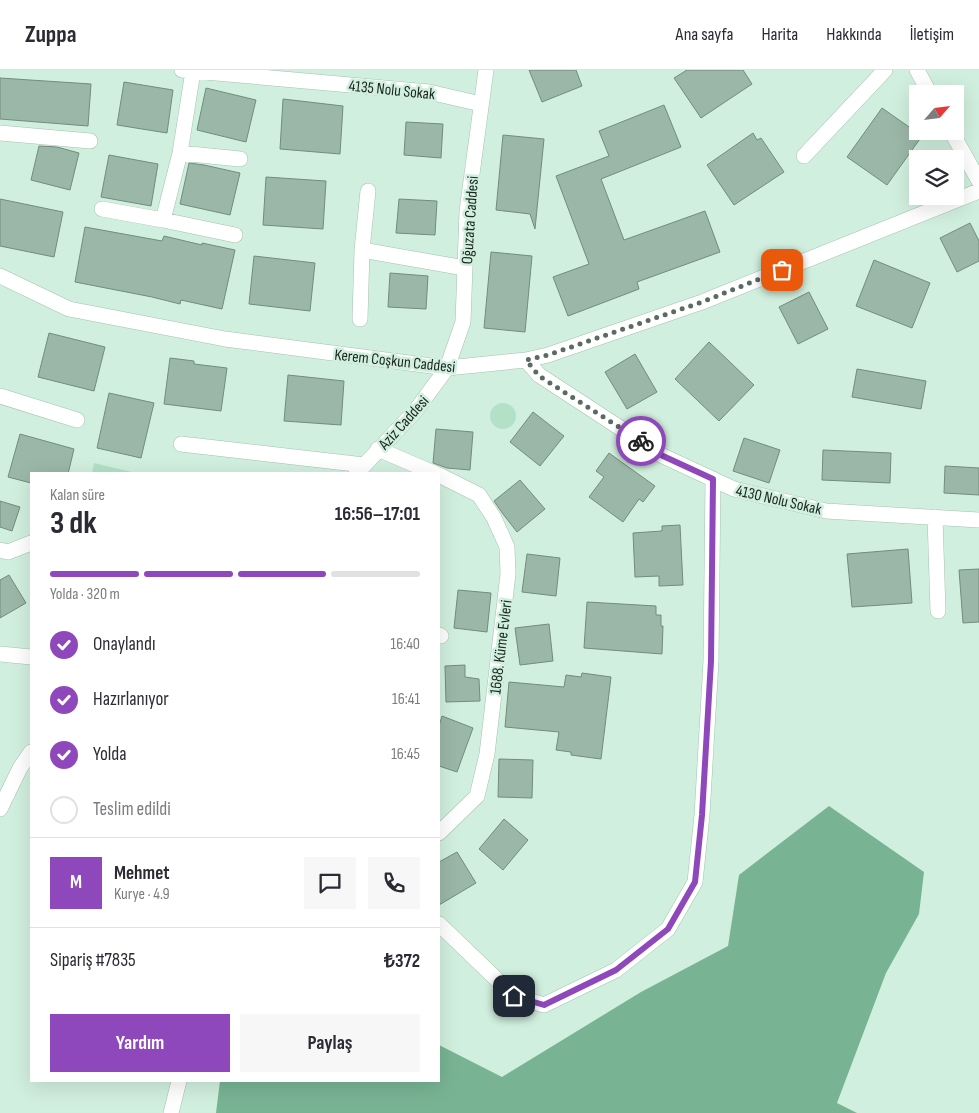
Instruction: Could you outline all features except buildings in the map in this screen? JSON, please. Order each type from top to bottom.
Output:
[{"type":"street","name":"4135 Nolu Sokak","points":[[188,70],[430,92],[481,104]]},
{"type":"street","points":[[163,220],[180,152],[188,70]]},
{"type":"street","name":"Oğuzata Caddesi","points":[[447,368],[464,322],[467,210],[486,70]]},
{"type":"street","points":[[804,156],[885,70]]},
{"type":"street","points":[[917,70],[925,85]]},
{"type":"street","points":[[0,133],[90,141]]},
{"type":"street","points":[[956,140],[979,181]]},
{"type":"street","points":[[180,152],[240,159]]},
{"type":"street","name":"Kerem Coşkun Caddesi","points":[[0,276],[69,309],[225,339],[447,368],[526,360],[548,355],[702,302],[979,191]]},
{"type":"street","points":[[360,319],[362,250],[368,192]]},
{"type":"street","points":[[102,209],[235,235]]},
{"type":"street","points":[[362,250],[465,268]]},
{"type":"street","name":"4130 Nolu Sokak","points":[[526,360],[539,376],[663,456],[734,489],[826,511],[979,520]]},
{"type":"street","name":"Aziz Caddesi","points":[[360,470],[416,410],[447,368]]},
{"type":"street","points":[[0,396],[77,420]]},
{"type":"street","points":[[181,444],[360,470]]},
{"type":"street","name":"1688. Küme Evleri","points":[[378,449],[433,472]]},
{"type":"street","name":"1688. Küme Evleri","points":[[440,475],[479,495],[494,518],[507,548],[508,574],[487,754],[477,796],[440,831]]},
{"type":"street","points":[[440,925],[514,996],[544,1005],[616,970],[668,929],[695,882],[702,815],[711,661],[713,479]]},
{"type":"street","points":[[935,517],[938,611]]},
{"type":"street","points":[[0,550],[8,552],[30,543]]},
{"type":"street","points":[[0,654],[30,657]]},
{"type":"street","points":[[0,809],[26,772],[30,756]]},
{"type":"street","points":[[171,1113],[179,1082]]},
{"type":"green space","points":[[503,403],[512,407],[516,416],[512,425],[503,429],[494,425],[490,416],[494,407]]},
{"type":"green space","points":[[94,463],[132,472],[92,472]]},
{"type":"green space","points":[[829,806],[924,872],[919,914],[886,973],[837,1103],[857,1113],[216,1113],[220,1082],[440,1082],[440,1046],[502,1077],[641,992],[728,946],[739,875]]},
{"type":"way so far","points":[[641,441],[539,376],[526,360],[548,355],[702,302],[782,270]]},
{"type":"route","points":[[514,996],[544,1005],[616,970],[668,929],[695,882],[702,815],[711,661],[713,479],[663,456],[641,441]]}]
